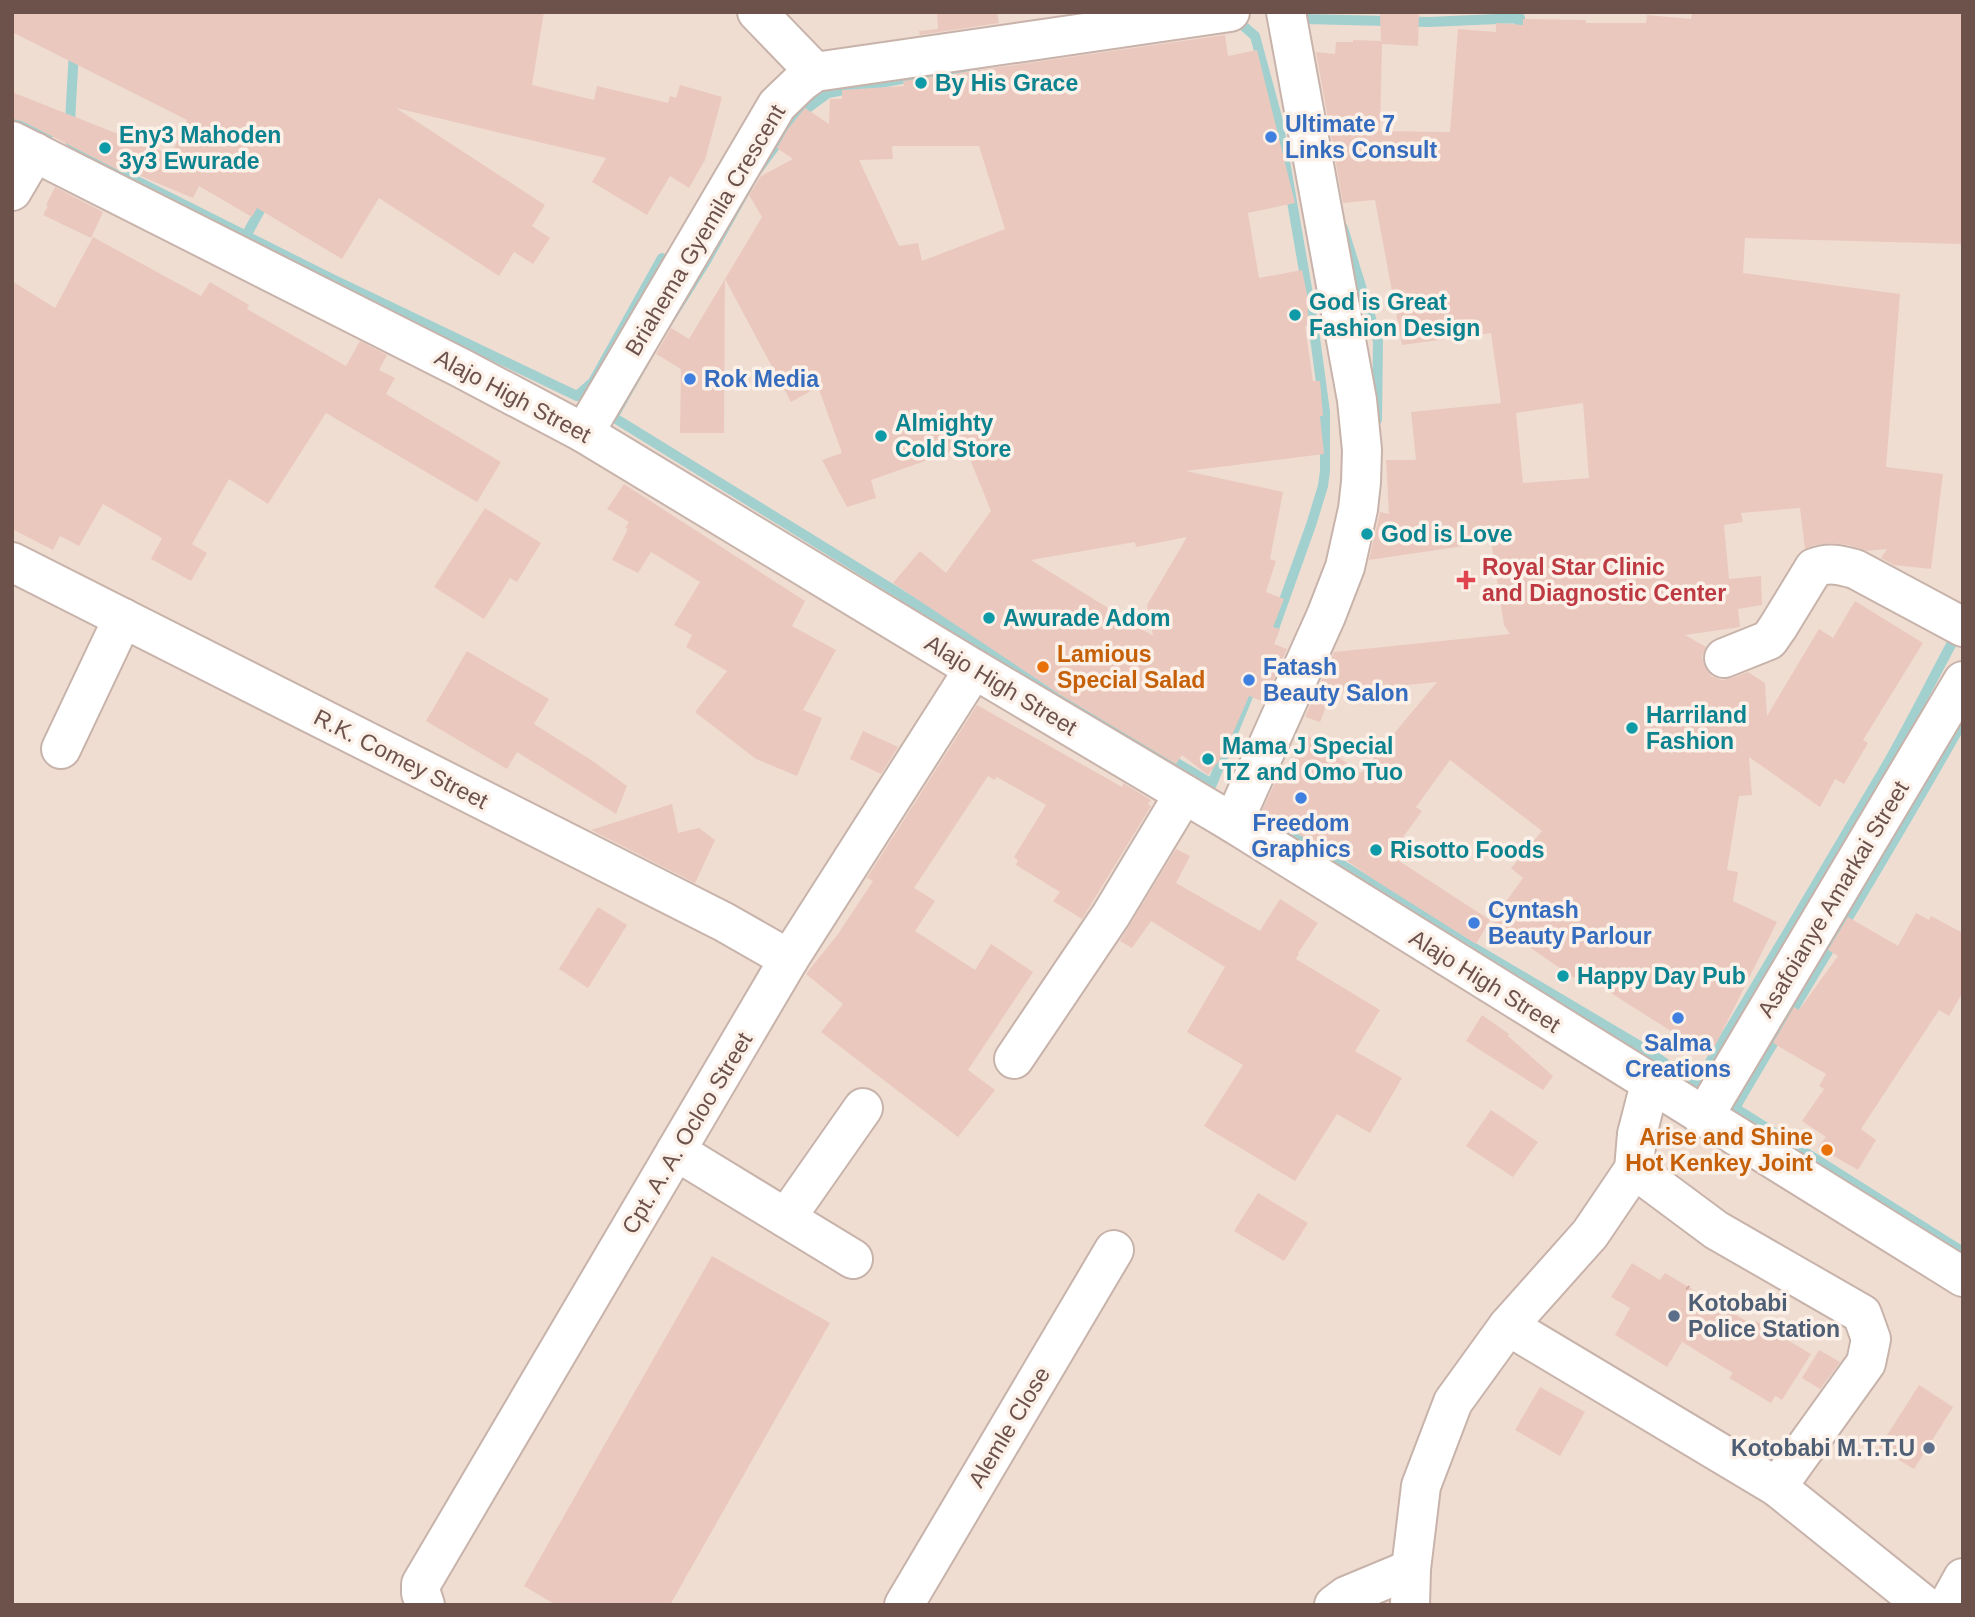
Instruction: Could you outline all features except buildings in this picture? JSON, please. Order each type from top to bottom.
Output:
[{"type":"street","points":[[757,12],[815,72],[1230,12]]},
{"type":"street","points":[[1233,823],[1326,616],[1345,567],[1361,482],[1362,450],[1357,400],[1286,12]]},
{"type":"street","name":"Briahema Gyemila Crescent","points":[[583,432],[777,105],[800,82],[815,72]]},
{"type":"street","points":[[12,191],[24,147]]},
{"type":"street","name":"Alajo High Street","points":[[24,147],[583,432],[1233,823],[1703,1118],[1963,1277]]},
{"type":"street","name":"R.K. Comey Street","points":[[12,562],[711,916],[789,959]]},
{"type":"street","points":[[1724,658],[1769,640],[1814,568],[1824,564],[1855,569],[1963,627]]},
{"type":"street","points":[[61,749],[123,618]]},
{"type":"street","name":"Cpt. A. A. Ocloo Street","points":[[425,1605],[421,1584],[789,959],[974,669]]},
{"type":"street","name":"Asafoianye Amarkai Street","points":[[1703,1118],[1963,681]]},
{"type":"street","points":[[1014,1059],[1111,915],[1184,794]]},
{"type":"street","points":[[1334,1605],[1346,1596],[1410,1587],[1421,1486],[1453,1402],[1508,1326],[1590,1234],[1634,1168],[1637,1134],[1650,1084]]},
{"type":"street","points":[[786,1217],[863,1108]]},
{"type":"street","points":[[676,1151],[853,1259]]},
{"type":"street","points":[[1634,1168],[1716,1230],[1863,1314],[1871,1339],[1866,1363],[1777,1487]]},
{"type":"street","name":"Alemle Close","points":[[904,1605],[1114,1250]]},
{"type":"street","points":[[1508,1326],[1777,1487],[1924,1605]]},
{"type":"path","points":[[1687,1287],[1707,1306]]},
{"type":"shaded area","points":[[12,12],[1963,12],[1963,1605],[12,1605]]},
{"type":"waterway","points":[[1303,19],[1429,22],[1520,18],[1518,39]]},
{"type":"waterway","points":[[1241,24],[1255,36],[1278,121],[1313,323],[1325,412],[1325,471],[1311,525],[1262,662],[1212,784],[613,417],[754,175],[797,116],[828,93],[1175,30],[1241,24]]},
{"type":"waterway","points":[[74,50],[69,140],[85,155],[332,279],[577,396],[593,382],[662,258]]},
{"type":"waterway","points":[[12,120],[50,133]]},
{"type":"waterway","points":[[246,236],[265,201]]},
{"type":"waterway","points":[[1343,228],[1378,341],[1377,420]]},
{"type":"waterway","points":[[1696,1085],[1882,773],[1958,632]]},
{"type":"waterway","points":[[1735,1108],[1963,721]]},
{"type":"waterway","points":[[1253,805],[1251,808],[1476,949],[1645,1049],[1696,1085],[1963,1252]]},
{"type":"place","name":"By His Grace","points":[[921,83]]},
{"type":"place","name":"Ultimate 7 Links Consult","points":[[1271,137]]},
{"type":"place","name":"Eny3 Mahoden 3y3 Ewurade","points":[[105,148]]},
{"type":"place","name":"God is Great Fashion Design","points":[[1295,315]]},
{"type":"place","name":"Rok Media","points":[[690,379]]},
{"type":"place","name":"Almighty Cold Store","points":[[881,436]]},
{"type":"place","name":"God is Love","points":[[1367,534]]},
{"type":"place","name":"Royal Star Clinic and Diagnostic Center","points":[[1466,580]]},
{"type":"place","name":"Awurade Adom","points":[[989,618]]},
{"type":"place","name":"Lamious Special Salad","points":[[1043,667]]},
{"type":"place","name":"Fatash Beauty Salon","points":[[1249,680]]},
{"type":"place","name":"Harriland Fashion","points":[[1632,728]]},
{"type":"place","name":"Mama J Special TZ and Omo Tuo","points":[[1208,759]]},
{"type":"place","name":"Freedom Graphics","points":[[1301,798]]},
{"type":"place","name":"Risotto Foods","points":[[1376,850]]},
{"type":"place","name":"Cyntash Beauty Parlour","points":[[1474,923]]},
{"type":"place","name":"Happy Day Pub","points":[[1563,976]]},
{"type":"place","name":"Salma Creations","points":[[1678,1018]]},
{"type":"place","name":"Arise and Shine Hot Kenkey Joint","points":[[1827,1150]]},
{"type":"place","name":"Kotobabi Police Station","points":[[1674,1316]]},
{"type":"place","name":"Kotobabi M.T.T.U","points":[[1929,1448]]}]
